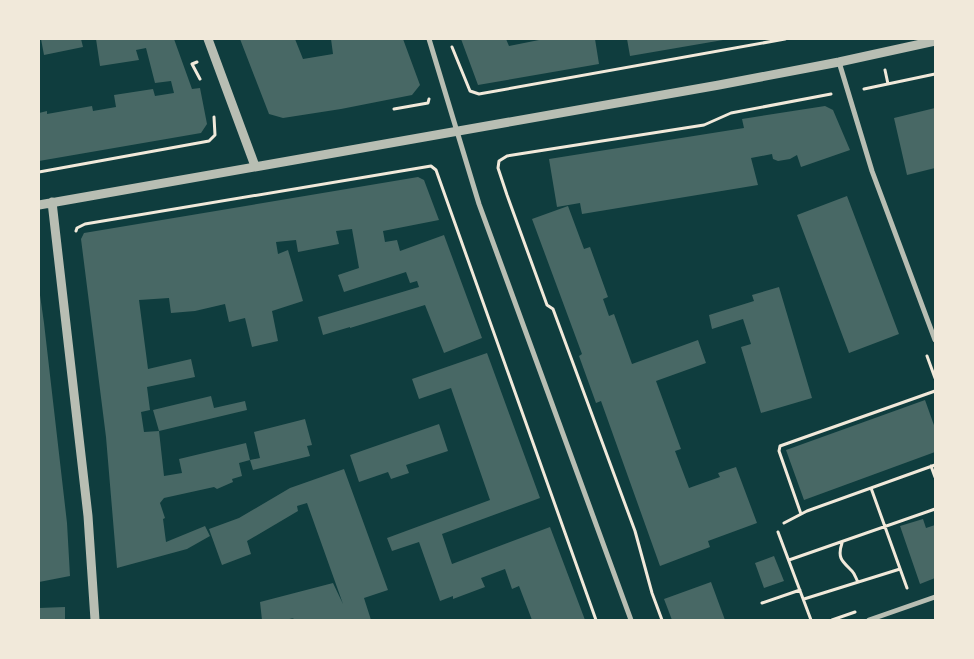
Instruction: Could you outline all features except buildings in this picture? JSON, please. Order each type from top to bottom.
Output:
[{"type":"street","points":[[208,39],[255,166]]},
{"type":"street","points":[[428,39],[479,204],[631,620]]},
{"type":"street","points":[[39,205],[457,132],[839,62],[935,41]]},
{"type":"street","points":[[839,62],[872,171],[935,340]]},
{"type":"street","points":[[52,202],[88,516],[95,620]]},
{"type":"street","points":[[868,620],[935,596]]},
{"type":"path","points":[[452,47],[470,91],[479,94],[785,39]]},
{"type":"path","points":[[192,64],[200,80]]},
{"type":"path","points":[[884,69],[888,84]]},
{"type":"path","points":[[875,87],[935,74]]},
{"type":"path","points":[[394,109],[428,103],[431,95]]},
{"type":"path","points":[[662,620],[628,512],[553,309],[547,305],[498,168],[499,161],[507,156],[704,125],[731,113],[815,97]]},
{"type":"path","points":[[39,172],[209,141],[215,135],[212,111]]},
{"type":"path","points":[[74,237],[78,228],[85,224],[431,166],[436,170],[596,620]]},
{"type":"path","points":[[801,514],[778,451],[780,446],[935,391]]},
{"type":"path","points":[[784,524],[801,514],[933,466],[935,477]]},
{"type":"path","points":[[871,488],[909,593]]},
{"type":"path","points":[[789,560],[935,509]]},
{"type":"path","points":[[778,532],[811,620]]},
{"type":"path","points":[[843,542],[840,550],[841,560],[858,582]]},
{"type":"path","points":[[804,600],[900,569]]},
{"type":"path","points":[[762,603],[800,590]]}]
